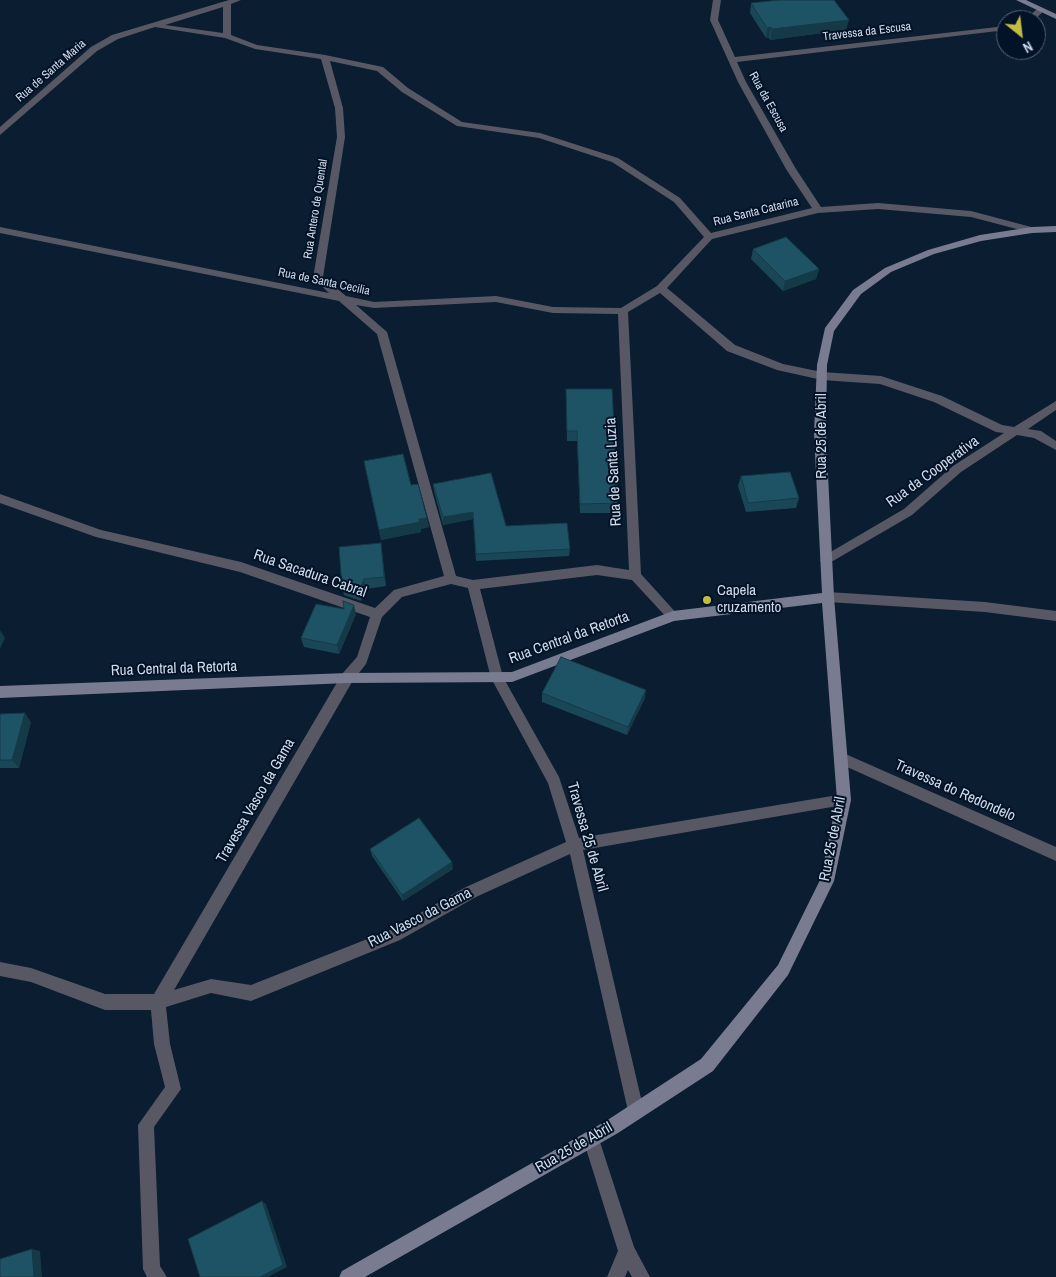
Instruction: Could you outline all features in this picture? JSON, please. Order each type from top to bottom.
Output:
[{"type":"street","name":"Rua de Santa Maria","points":[[0,132],[94,49],[115,37],[237,0]]},
{"type":"street","name":"Rua da Escusa","points":[[717,0],[714,20],[742,82],[791,169],[818,210]]},
{"type":"street","points":[[1020,0],[1038,10]]},
{"type":"street","points":[[227,4],[227,36]]},
{"type":"street","points":[[153,25],[227,36],[256,47],[326,57]]},
{"type":"street","name":"Travessa da Escusa","points":[[732,60],[996,29]]},
{"type":"street","name":"Rua Santa Catarina","points":[[326,57],[380,68],[405,90],[460,124],[540,136],[615,160],[677,200],[709,237],[818,210],[878,206],[971,214],[1032,230]]},
{"type":"street","name":"Rua Antero de Quental","points":[[326,57],[339,108],[341,137],[318,278],[382,332],[451,579]]},
{"type":"street","name":"Rua 25 de Abril","points":[[348,1277],[591,1139],[707,1065],[783,970],[827,880],[844,800],[828,597],[820,433],[822,365],[829,330],[857,292],[888,270],[931,252],[980,238],[1032,230],[1056,229]]},
{"type":"street","name":"Rua de Santa Cecilia","points":[[0,230],[342,297],[374,305],[496,299],[553,310],[623,311]]},
{"type":"street","points":[[623,311],[661,288],[709,237]]},
{"type":"street","points":[[661,288],[731,348],[781,367],[822,376],[881,380],[938,399],[1000,429],[1038,434],[1056,446]]},
{"type":"street","name":"Rua de Santa Luzia","points":[[623,311],[635,576]]},
{"type":"street","name":"Rua da Cooperativa","points":[[826,560],[908,512],[958,470],[1056,405]]},
{"type":"street","name":"Rua Sacadura Cabral","points":[[0,498],[100,534],[241,567],[377,614],[398,593],[451,579]]},
{"type":"street","points":[[451,579],[473,585],[597,570],[635,576],[673,616]]},
{"type":"street","name":"Travessa 25 de Abril","points":[[473,585],[497,678],[554,781],[574,845],[636,1112]]},
{"type":"street","name":"Rua Central da Retorta","points":[[0,692],[347,678],[512,678],[673,616],[828,597],[985,607],[1056,616]]},
{"type":"street","name":"Travessa Vasco da Gama","points":[[158,1002],[347,678],[362,660],[377,614]]},
{"type":"street","name":"Travessa do Redondelo","points":[[841,758],[1056,854]]},
{"type":"street","name":"Rua Vasco da Gama","points":[[0,969],[31,975],[105,1002],[158,1002],[211,986],[251,993],[395,935],[471,892],[574,845],[844,800]]},
{"type":"street","points":[[158,1002],[162,1044],[172,1089],[146,1126],[152,1269],[158,1277]]},
{"type":"street","points":[[591,1139],[627,1251],[640,1277]]},
{"type":"street","points":[[616,1277],[627,1251]]},
{"type":"building","points":[[779,0],[834,0],[849,20],[767,28],[751,3]]},
{"type":"building","points":[[786,237],[819,269],[785,281],[753,249]]},
{"type":"building","points":[[566,389],[612,389],[618,503],[580,504],[577,431],[567,431]]},
{"type":"building","points":[[403,454],[411,485],[418,484],[427,518],[419,519],[420,522],[379,530],[364,461]]},
{"type":"building","points":[[790,472],[799,498],[748,503],[741,476]]},
{"type":"building","points":[[491,473],[506,526],[567,523],[570,549],[476,554],[473,512],[443,517],[433,484]]},
{"type":"building","points":[[381,543],[384,577],[364,579],[359,592],[342,586],[339,547]]},
{"type":"building","points":[[343,601],[354,605],[337,645],[301,638],[316,604],[344,609]]},
{"type":"building","points":[[561,657],[646,690],[628,727],[542,693]]},
{"type":"building","points":[[25,713],[12,760],[0,760],[0,714]]},
{"type":"building","points":[[419,818],[452,862],[402,895],[370,849]]},
{"type":"building","points":[[262,1201],[283,1265],[260,1277],[200,1277],[188,1239]]},
{"type":"building","points":[[32,1249],[34,1277],[0,1277],[0,1259]]},
{"type":"place","name":"Capela cruzamento","points":[[707,600]]}]
